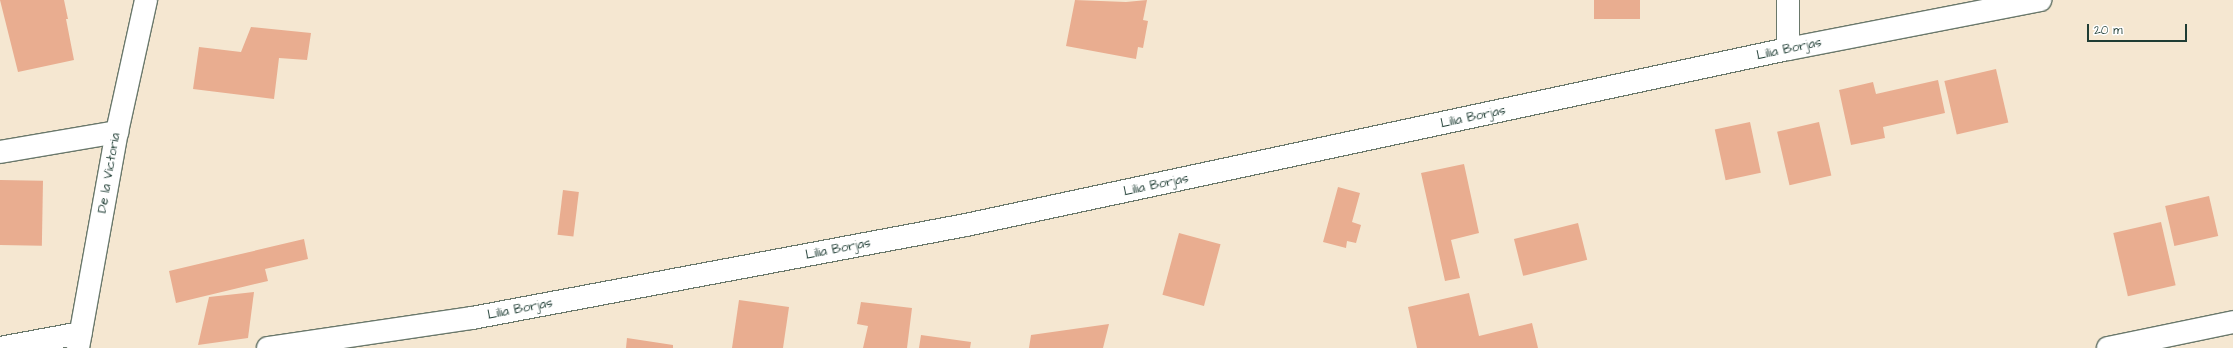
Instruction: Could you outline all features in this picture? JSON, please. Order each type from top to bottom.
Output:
[{"type":"street","name":"De la Victoria","points":[[79,340],[117,132],[146,0]]},
{"type":"street","points":[[1788,0],[1788,49]]},
{"type":"street","name":"Lilia Borjas","points":[[268,348],[472,318],[966,225],[1788,49],[2040,0]]},
{"type":"street","points":[[0,152],[117,132]]},
{"type":"street","points":[[2108,348],[2233,322]]},
{"type":"street","points":[[0,348],[79,340]]},
{"type":"building","points":[[0,0],[64,0],[74,60],[18,72]]},
{"type":"building","points":[[1075,0],[1126,2],[1147,0],[1143,20],[1148,21],[1143,48],[1138,47],[1136,59],[1066,46]]},
{"type":"building","points":[[1594,0],[1640,0],[1640,19],[1594,19]]},
{"type":"building","points":[[251,27],[311,33],[307,60],[279,58],[274,99],[193,89],[199,47],[241,52]]},
{"type":"building","points":[[1996,69],[2008,123],[1957,135],[1944,81]]},
{"type":"building","points":[[1938,80],[1945,113],[1883,127],[1885,138],[1851,145],[1839,90],[1873,82],[1876,94]]},
{"type":"building","points":[[1750,122],[1761,173],[1726,180],[1715,129]]},
{"type":"building","points":[[1819,122],[1831,176],[1789,185],[1777,132]]},
{"type":"building","points":[[1464,164],[1479,233],[1451,240],[1460,278],[1445,281],[1421,173]]},
{"type":"building","points":[[0,180],[43,181],[42,246],[0,245]]},
{"type":"building","points":[[1338,187],[1360,193],[1352,222],[1361,225],[1356,243],[1347,241],[1346,248],[1323,242]]},
{"type":"building","points":[[563,190],[579,192],[573,237],[558,235]]},
{"type":"building","points":[[2209,196],[2218,236],[2174,246],[2165,206]]},
{"type":"building","points":[[2161,222],[2176,285],[2128,296],[2113,233]]},
{"type":"building","points":[[1578,223],[1587,260],[1523,276],[1514,239]]},
{"type":"building","points":[[1179,233],[1221,244],[1204,306],[1162,295]]},
{"type":"building","points":[[304,239],[308,259],[265,269],[268,281],[176,303],[169,271]]},
{"type":"building","points":[[254,292],[248,338],[198,345],[209,297]]},
{"type":"building","points":[[1469,293],[1479,336],[1532,323],[1538,348],[1417,348],[1408,307]]},
{"type":"building","points":[[739,300],[789,307],[783,348],[732,348]]},
{"type":"building","points":[[861,302],[912,308],[907,348],[863,348],[868,326],[857,324]]},
{"type":"building","points":[[1109,324],[1103,348],[1029,348],[1031,335]]},
{"type":"building","points":[[921,335],[971,342],[970,348],[919,348]]},
{"type":"building","points":[[627,338],[673,345],[673,348],[626,348]]}]
